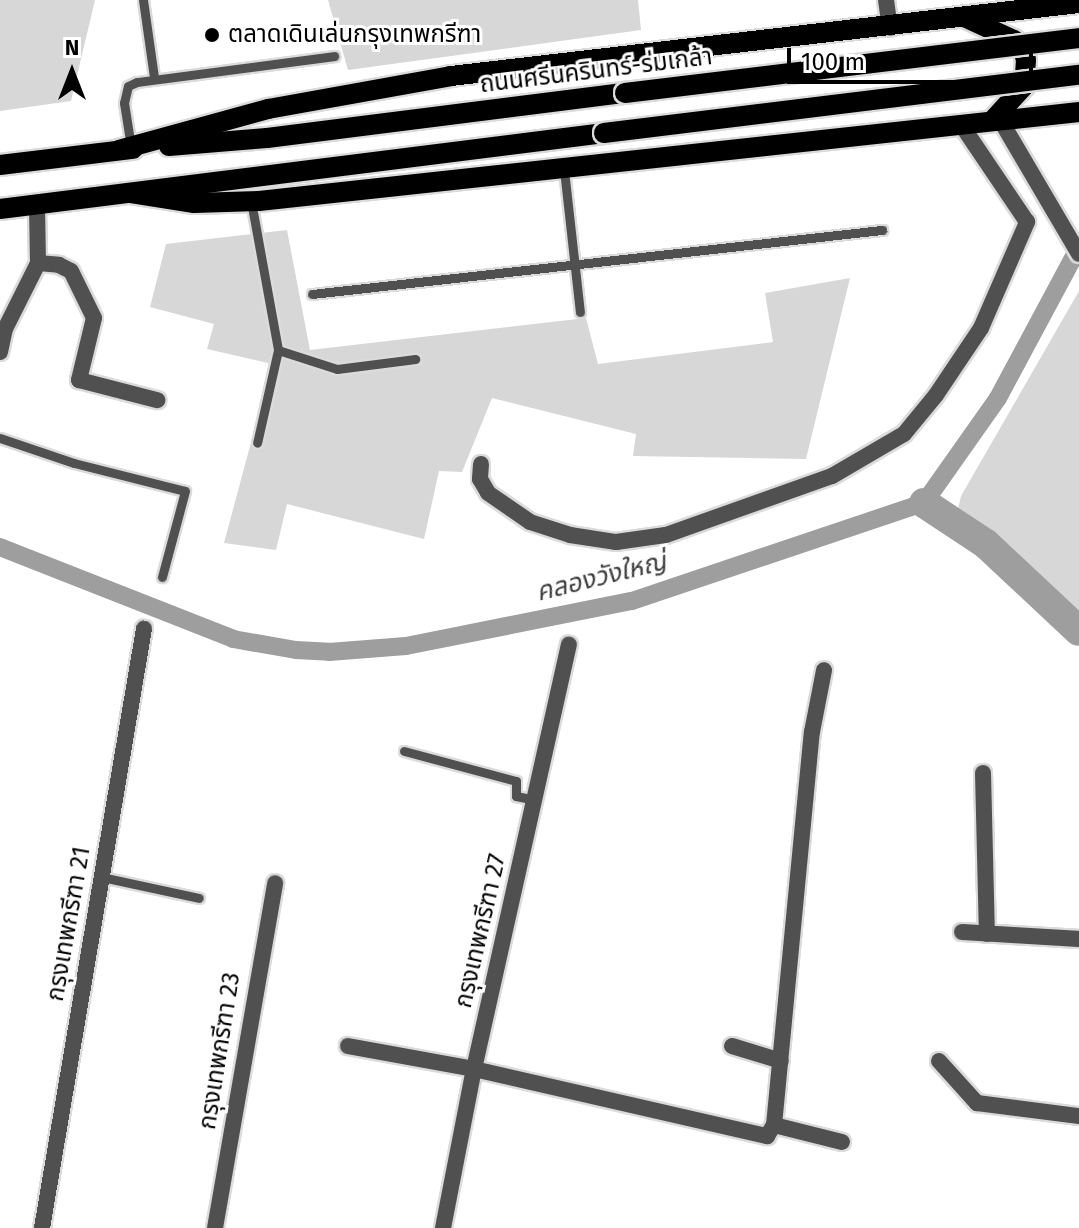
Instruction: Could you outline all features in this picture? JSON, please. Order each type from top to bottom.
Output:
[{"type":"main road","name":"ถนนศรีนครินทร์-ร่มเกล้า","points":[[125,149],[268,109],[451,76],[890,28],[1079,3]]},
{"type":"main road","points":[[964,17],[1014,40],[1023,49],[1026,60],[1024,86],[996,121]]},
{"type":"main road","name":"ถนนศรีนครินทร์-ร่มเกล้า","points":[[0,165],[125,149],[267,138],[1079,38]]},
{"type":"main road","points":[[0,209],[1079,75]]},
{"type":"main road","points":[[131,193],[194,203],[251,201],[564,170],[1079,112]]},
{"type":"street","points":[[886,0],[890,28]]},
{"type":"street","points":[[996,121],[1079,254]]},
{"type":"street","points":[[481,464],[480,479],[488,493],[530,522],[570,535],[616,542],[666,535],[832,476],[904,434],[936,395],[981,328],[1027,222],[961,124]]},
{"type":"street","points":[[0,352],[5,329],[38,263],[37,204]]},
{"type":"street","points":[[38,263],[59,265],[71,271],[94,318],[79,380],[157,400]]},
{"type":"street","name":"กรุงเทพกรีฑา 21","points":[[42,1228],[144,629]]},
{"type":"street","name":"กรุงเทพกรีฑา 27","points":[[443,1228],[474,1069],[569,645]]},
{"type":"street","points":[[348,1046],[474,1069],[767,1136],[774,1125],[812,732],[824,670]]},
{"type":"street","points":[[983,773],[987,934]]},
{"type":"street","name":"กรุงเทพกรีฑา 23","points":[[215,1228],[275,883]]},
{"type":"street","points":[[962,932],[1079,939]]},
{"type":"street","points":[[732,1046],[781,1061]]},
{"type":"street","points":[[939,1061],[977,1103],[1079,1116]]},
{"type":"street","points":[[774,1125],[842,1142]]},
{"type":"lane","points":[[143,0],[154,77]]},
{"type":"lane","points":[[125,149],[124,103],[128,86],[154,77],[334,56]]},
{"type":"lane","points":[[564,170],[580,312]]},
{"type":"lane","points":[[251,201],[278,350],[257,443]]},
{"type":"lane","points":[[312,294],[882,230]]},
{"type":"lane","points":[[278,350],[337,369],[415,359]]},
{"type":"lane","points":[[0,438],[74,463],[185,491],[162,577]]},
{"type":"lane","points":[[404,751],[516,781],[516,796],[535,800]]},
{"type":"lane","points":[[102,877],[199,898]]},
{"type":"shaded area","points":[[0,0],[95,0],[71,101],[0,111]]},
{"type":"shaded area","points":[[328,0],[638,0],[641,30],[348,70]]},
{"type":"shaded area","points":[[287,230],[310,350],[586,318],[598,364],[773,342],[765,293],[850,278],[806,459],[633,456],[636,434],[492,398],[462,472],[439,471],[424,539],[287,504],[276,550],[224,543],[272,364],[207,349],[214,324],[150,307],[166,244]]},
{"type":"shaded area","points":[[1079,291],[1079,615],[1019,555],[958,509],[961,496]]},
{"type":"waterway","name":"คลองวังใหญ่","points":[[0,547],[233,639],[296,650],[329,652],[406,646],[632,601],[924,503],[998,398],[1079,247]]},
{"type":"waterway","points":[[924,503],[986,544],[1079,631]]},
{"type":"place","name":"ตลาดเดินเล่นกรุงเทพกรีฑา","points":[[212,35]]}]
